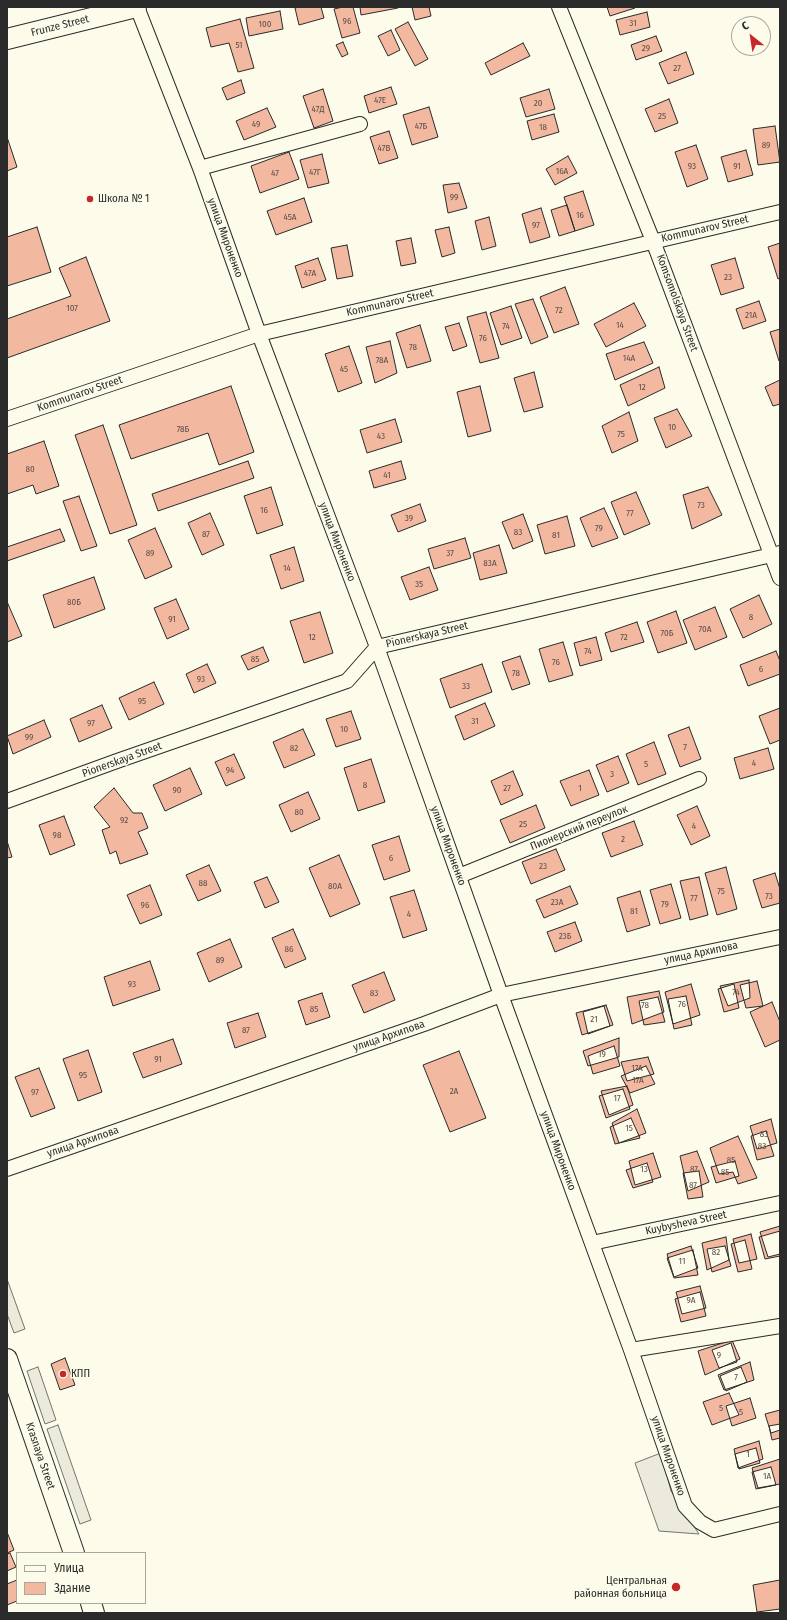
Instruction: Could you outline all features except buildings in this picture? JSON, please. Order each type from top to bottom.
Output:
[{"type":"main road","name":"Frunze Street","points":[[7,39],[136,7]]},
{"type":"main road","name":"Krasnaya Street","points":[[7,1359],[74,1552]]},
{"type":"street","name":"улица Мироненко","points":[[136,7],[200,168],[259,334],[377,647],[501,995],[631,1350],[685,1506],[700,1522],[714,1530],[780,1514]]},
{"type":"street","name":"Komsomolskaya Street","points":[[559,7],[654,241],[775,554],[780,578]]},
{"type":"street","points":[[200,168],[360,124]]},
{"type":"street","name":"Kommunarov Street","points":[[7,418],[259,334],[780,212]]},
{"type":"street","name":"Pionerskaya Street","points":[[7,801],[347,681],[377,647],[775,554]]},
{"type":"street","name":"Пионерский переулок","points":[[459,876],[699,779]]},
{"type":"street","name":"улица Архипова","points":[[7,1169],[424,1024],[501,995],[780,937]]},
{"type":"street","name":"Kuybysheva Street","points":[[592,1243],[780,1203]]},
{"type":"street","points":[[631,1350],[780,1326]]},
{"type":"shaded area","points":[[7,1279],[25,1329],[14,1333],[7,1314]]},
{"type":"shaded area","points":[[38,1367],[56,1420],[45,1424],[27,1371]]},
{"type":"shaded area","points":[[58,1425],[91,1520],[80,1524],[47,1429]]},
{"type":"shaded area","points":[[661,1453],[671,1491],[699,1534],[659,1531],[635,1463]]},
{"type":"place","name":"Школа № 1","points":[[90,199]]},
{"type":"place","name":"КПП","points":[[63,1374]]},
{"type":"place","name":"Центральная районная больница","points":[[676,1587]]}]
